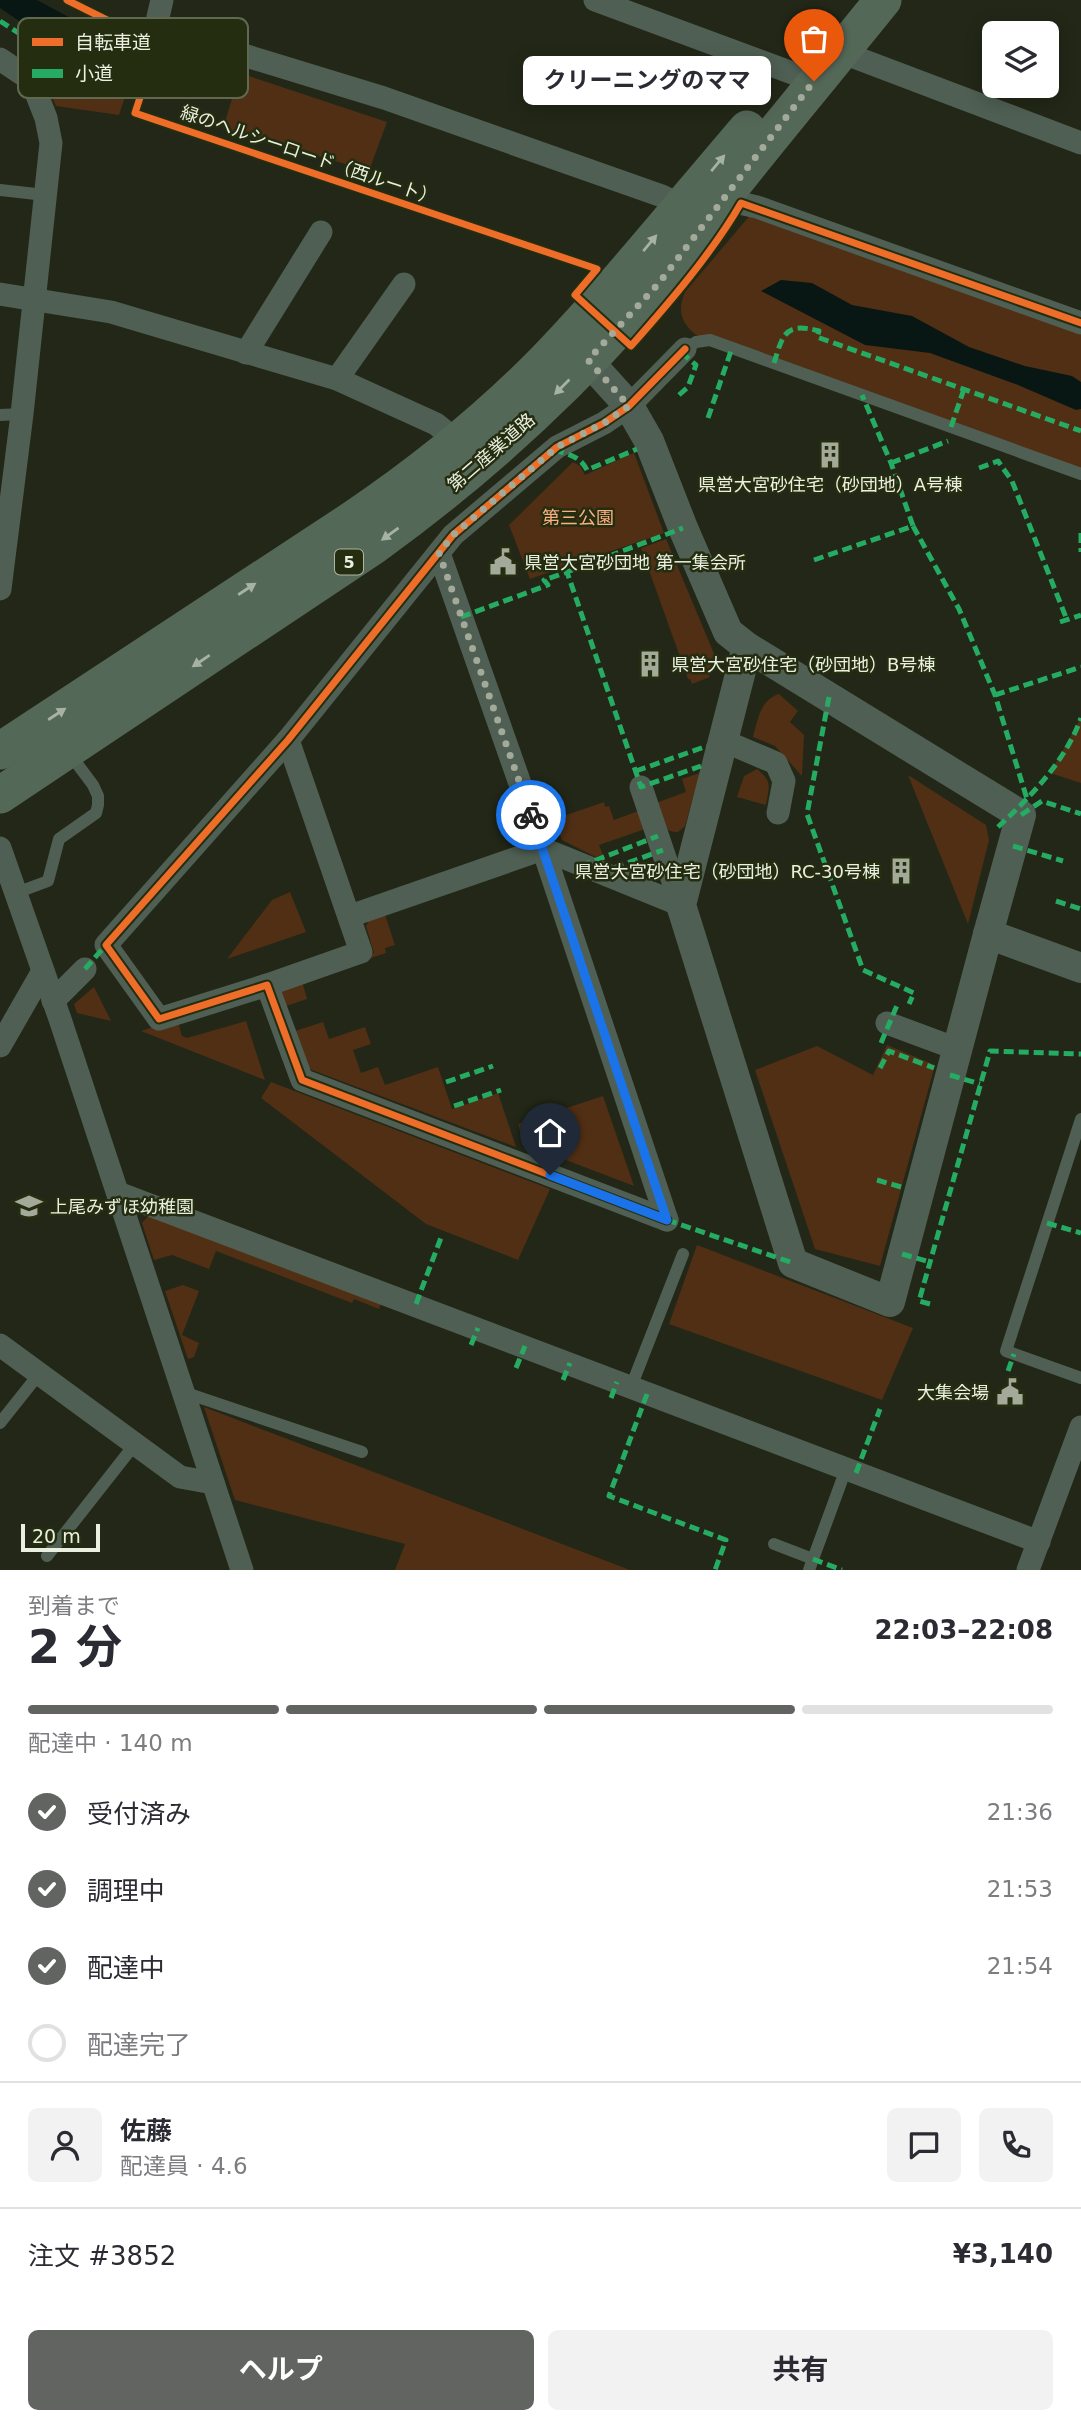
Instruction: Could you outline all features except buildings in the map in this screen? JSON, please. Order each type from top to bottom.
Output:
[{"type":"main road","name":"第二産業道路","points":[[830,47],[854,0]]},
{"type":"main road","name":"第二産業道路","points":[[0,795],[375,545],[429,506],[512,435],[577,349],[698,213],[830,47],[883,0]]},
{"type":"main road","name":"第二産業道路","points":[[0,751],[406,483],[543,363],[577,349]]},
{"type":"street","points":[[158,18],[162,0]]},
{"type":"street","points":[[595,0],[804,78]]},
{"type":"street","points":[[830,47],[1081,143]]},
{"type":"street","points":[[248,56],[384,98],[663,196],[698,213],[757,207],[1081,323]]},
{"type":"street","points":[[0,59],[18,71]]},
{"type":"street","points":[[0,589],[11,414],[34,300],[51,143],[38,98]]},
{"type":"street","points":[[246,353],[321,232]]},
{"type":"street","points":[[337,379],[404,284]]},
{"type":"street","points":[[0,294],[111,313],[337,379],[436,424],[457,441]]},
{"type":"street","points":[[577,349],[629,406],[649,441],[682,528],[728,632],[747,647],[1021,815],[890,1302],[793,1263],[681,905],[641,787]]},
{"type":"street","points":[[288,740],[362,952],[159,1019],[106,945],[288,740],[453,535],[557,447],[604,423],[629,406],[685,349]]},
{"type":"street","points":[[267,985],[302,1080],[667,1220],[543,849],[439,553]]},
{"type":"street","points":[[681,905],[747,647]]},
{"type":"street","points":[[724,741],[776,763],[784,781],[778,813]]},
{"type":"street","points":[[0,848],[118,1193],[242,1570]]},
{"type":"street","points":[[350,916],[543,849],[681,905]]},
{"type":"street","points":[[988,934],[1081,968]]},
{"type":"street","points":[[53,1001],[85,969]]},
{"type":"street","points":[[0,1046],[43,971]]},
{"type":"street","points":[[887,1023],[957,1049]]},
{"type":"street","points":[[118,1193],[1039,1542]]},
{"type":"street","points":[[0,1345],[180,1477],[213,1483]]},
{"type":"street","points":[[1028,1570],[1081,1427]]},
{"type":"lane","points":[[0,190],[46,195]]},
{"type":"lane","points":[[685,349],[696,342],[710,340],[1081,474]]},
{"type":"lane","points":[[16,893],[48,881],[59,839],[96,813],[98,796],[67,750]]},
{"type":"lane","points":[[1081,1119],[1006,1351],[1081,1378]]},
{"type":"lane","points":[[631,1387],[682,1254]]},
{"type":"lane","points":[[0,1423],[39,1374]]},
{"type":"lane","points":[[183,1392],[362,1452]]},
{"type":"lane","points":[[47,1556],[135,1444]]},
{"type":"lane","points":[[774,1544],[811,1564],[846,1469]]},
{"type":"green space","points":[[248,76],[387,122],[369,171],[223,128],[232,98],[248,98]]},
{"type":"green space","points":[[53,98],[125,98],[119,115],[56,106]]},
{"type":"green space","points":[[757,207],[1081,323],[1081,474],[696,335],[682,316],[681,305],[685,292]]},
{"type":"green space","name":"第三公園","points":[[634,453],[664,533],[530,579],[509,525],[573,462],[580,466],[585,475]]},
{"type":"green space","points":[[666,539],[720,668],[707,672],[710,677],[692,684],[641,548]]},
{"type":"green space","points":[[779,694],[798,711],[790,722],[804,735],[802,776],[775,746],[753,737],[764,705]]},
{"type":"green space","points":[[1081,718],[1081,783],[1050,773]]},
{"type":"green space","points":[[757,769],[766,777],[769,785],[766,805],[737,797],[744,776]]},
{"type":"green space","points":[[700,773],[685,826],[678,832],[668,830],[662,823],[656,803],[686,792],[682,779]]},
{"type":"green space","points":[[908,775],[986,825],[989,840],[968,924]]},
{"type":"green space","points":[[604,802],[605,807],[609,806],[614,820],[641,810],[648,828],[599,845],[603,855],[596,857],[562,840],[555,819]]},
{"type":"green space","points":[[290,892],[306,932],[227,959],[272,900]]},
{"type":"green space","points":[[384,912],[395,945],[385,948],[386,953],[302,981],[307,999],[286,1006],[281,991],[284,984],[374,953],[366,926],[371,917]]},
{"type":"green space","points":[[94,987],[111,1021],[77,1013],[74,1004]]},
{"type":"green space","points":[[177,1019],[182,1036],[187,1038],[246,1021],[265,1080],[141,1031]]},
{"type":"green space","points":[[323,1022],[329,1039],[365,1027],[371,1044],[353,1050],[361,1073],[378,1067],[385,1085],[438,1067],[452,1109],[498,1093],[516,1147],[312,1070],[306,1064],[295,1031]]},
{"type":"green space","points":[[887,1045],[935,1065],[880,1266],[815,1249],[755,1070],[817,1046],[873,1075]]},
{"type":"green space","points":[[271,1082],[550,1189],[518,1260],[426,1224],[261,1098]]},
{"type":"green space","points":[[603,1096],[634,1186],[524,1144],[518,1124]]},
{"type":"green space","points":[[150,1214],[381,1303],[379,1309],[354,1299],[352,1303],[216,1251],[209,1269],[172,1255],[154,1260],[142,1223]]},
{"type":"green space","points":[[697,1245],[913,1328],[882,1400],[669,1324]]},
{"type":"green space","points":[[183,1285],[199,1291],[182,1335],[199,1343],[194,1357],[188,1359],[165,1291]]},
{"type":"green space","points":[[204,1407],[630,1570],[395,1570],[405,1544],[235,1500]]},
{"type":"shaded area","points":[[0,0],[37,0],[70,18],[18,18],[18,20],[0,8]]},
{"type":"shaded area","points":[[781,280],[812,283],[852,305],[912,316],[969,347],[1025,366],[1072,376],[1081,382],[1081,409],[1076,410],[1018,385],[930,353],[865,345],[761,291]]},
{"type":"marked path","points":[[0,21],[18,33]]},
{"type":"marked path","points":[[774,363],[787,333],[799,328],[819,331],[817,337],[1081,431]]},
{"type":"marked path","points":[[708,418],[732,348]]},
{"type":"marked path","points":[[679,395],[688,387],[696,365],[682,353]]},
{"type":"marked path","points":[[951,427],[964,389]]},
{"type":"marked path","points":[[814,560],[913,526],[891,463],[862,395]]},
{"type":"marked path","points":[[891,463],[948,441]]},
{"type":"marked path","points":[[554,450],[569,454],[587,470],[637,449]]},
{"type":"marked path","points":[[979,468],[998,461],[1012,481],[1067,620]]},
{"type":"marked path","points":[[913,526],[959,609],[995,695],[1027,799]]},
{"type":"marked path","points":[[567,572],[683,528]]},
{"type":"marked path","points":[[1081,533],[1081,552]]},
{"type":"marked path","points":[[461,617],[548,585],[544,580],[567,572],[641,787],[701,766]]},
{"type":"marked path","points":[[1060,622],[1081,615]]},
{"type":"marked path","points":[[995,695],[1081,667]]},
{"type":"marked path","points":[[829,697],[807,814],[863,970],[914,993],[909,1004]]},
{"type":"marked path","points":[[998,827],[1035,790],[1056,764],[1081,718]]},
{"type":"marked path","points":[[636,771],[707,746]]},
{"type":"marked path","points":[[1021,815],[1042,801],[1081,814]]},
{"type":"marked path","points":[[581,866],[658,836]]},
{"type":"marked path","points":[[1013,846],[1063,861]]},
{"type":"marked path","points":[[600,873],[663,850]]},
{"type":"marked path","points":[[1056,901],[1081,909]]},
{"type":"marked path","points":[[85,969],[106,945]]},
{"type":"marked path","points":[[881,1043],[898,1003]]},
{"type":"marked path","points":[[880,1068],[889,1051],[934,1068]]},
{"type":"marked path","points":[[930,1304],[919,1301],[990,1051],[1081,1054]]},
{"type":"marked path","points":[[446,1082],[493,1066]]},
{"type":"marked path","points":[[950,1075],[980,1084]]},
{"type":"marked path","points":[[454,1106],[501,1090]]},
{"type":"marked path","points":[[877,1180],[901,1187]]},
{"type":"marked path","points":[[667,1220],[793,1263]]},
{"type":"marked path","points":[[1047,1223],[1081,1233]]},
{"type":"marked path","points":[[416,1304],[442,1235]]},
{"type":"marked path","points":[[902,1254],[930,1262]]},
{"type":"marked path","points":[[471,1345],[478,1328]]},
{"type":"marked path","points":[[516,1368],[525,1346]]},
{"type":"marked path","points":[[1008,1371],[1014,1354]]},
{"type":"marked path","points":[[563,1380],[570,1363]]},
{"type":"marked path","points":[[611,1398],[617,1382]]},
{"type":"marked path","points":[[647,1394],[609,1496],[726,1540],[715,1570]]},
{"type":"marked path","points":[[856,1473],[880,1409]]},
{"type":"marked path","points":[[813,1559],[842,1570]]},
{"type":"cycle path","name":"緑のヘルシーロード（西ルート）","points":[[67,0],[103,18]]},
{"type":"cycle path","name":"緑のヘルシーロード（西ルート）","points":[[140,98],[135,113],[597,269],[575,295],[631,346],[704,258],[741,203],[1081,323]]},
{"type":"cycle path","points":[[667,1220],[302,1080],[267,985],[159,1019],[106,945],[288,740],[453,535],[557,447],[604,423],[629,406],[685,349]]},
{"type":"way so far","points":[[531,815],[439,553],[453,535],[557,447],[604,423],[629,406],[588,360],[659,283],[814,81]]},
{"type":"place","name":"クリーニングのママ","points":[[814,81]]},
{"type":"place","name":"県営大宮砂住宅（砂団地）A号棟","points":[[830,455]]},
{"type":"place","name":"県営大宮砂団地 第一集会所","points":[[503,562]]},
{"type":"place","name":"県営大宮砂住宅（砂団地）B号棟","points":[[650,664]]},
{"type":"place","name":"県営大宮砂住宅（砂団地）RC-30号棟","points":[[901,871]]},
{"type":"place","name":"上尾みずほ幼稚園","points":[[29,1206]]},
{"type":"place","name":"大集会場","points":[[1010,1392]]},
{"type":"route","points":[[531,815],[667,1220],[550,1175]]}]
